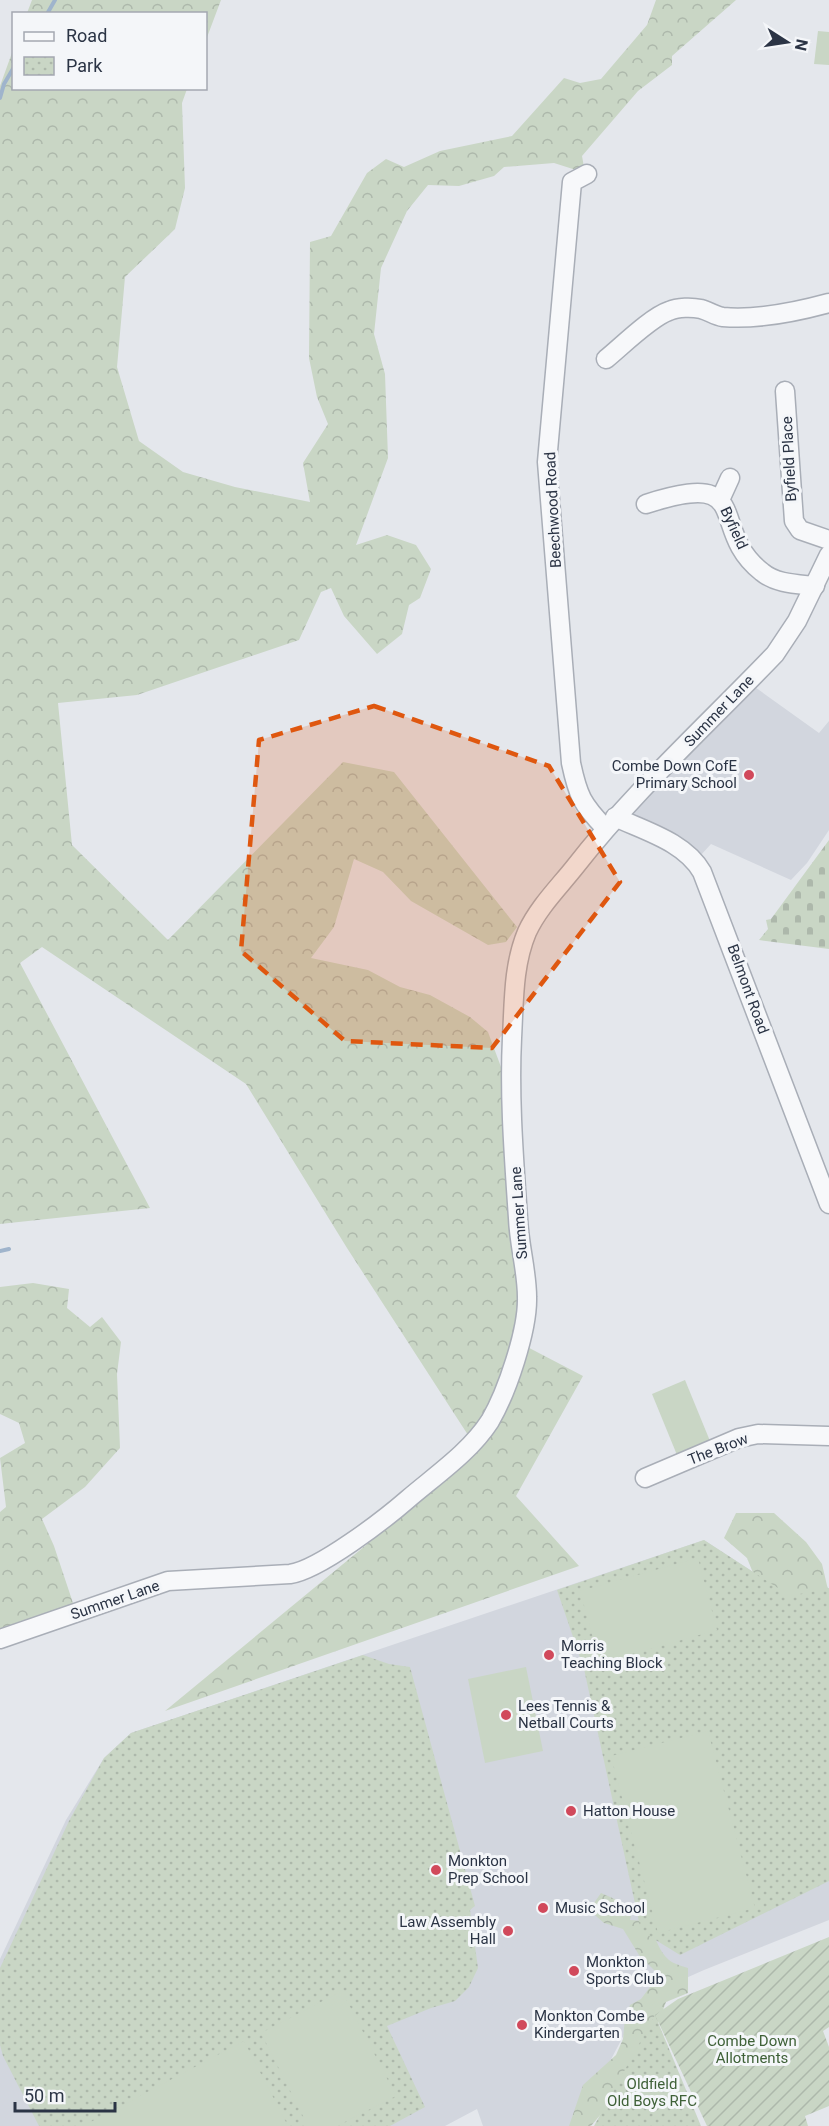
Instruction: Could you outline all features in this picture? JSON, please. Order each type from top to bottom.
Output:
[{"type":"street","name":"Beechwood Road","points":[[573,175],[548,462],[571,763],[577,791],[585,808],[610,823]]},
{"type":"street","points":[[606,358],[669,311],[687,308],[700,309],[720,317],[736,318],[769,315],[829,303]]},
{"type":"street","name":"Byfield Place","points":[[785,391],[794,521],[800,530],[829,540]]},
{"type":"street","points":[[720,500],[730,478]]},
{"type":"street","name":"Byfield","points":[[646,504],[669,496],[697,492],[709,493],[720,500],[728,513],[737,542],[761,572],[783,582],[815,586]]},
{"type":"street","name":"Summer Lane","points":[[0,1639],[168,1581],[299,1573],[319,1564],[398,1507],[469,1447],[489,1421],[503,1394],[516,1354],[525,1317],[527,1297],[518,1222],[511,1061],[517,963],[528,931],[544,905],[610,823],[775,654],[797,621],[829,555]]},
{"type":"street","name":"Belmont Road","points":[[610,823],[686,852],[696,861],[829,1204]]},
{"type":"street","name":"The Brow","points":[[645,1478],[739,1438],[758,1434],[829,1436]]},
{"type":"highlighted area","points":[[374,706],[549,766],[620,882],[492,1048],[345,1041],[241,951],[259,740]]},
{"type":"shaded area","name":"Combe Down CofE Primary School","points":[[752,685],[819,733],[829,721],[829,830],[807,863],[791,880],[711,844],[700,856],[629,816],[741,700]]},
{"type":"shaded area","name":"Monkton Prep School","points":[[704,1540],[790,1596],[829,1588],[829,1920],[659,1990],[638,2008],[576,2126],[483,2126],[477,2109],[445,2126],[0,2126],[0,1959],[66,1820],[104,1758],[131,1733]]},
{"type":"green space","points":[[32,0],[221,0],[207,37],[207,12],[27,12]]},
{"type":"green space","points":[[656,0],[736,0],[672,56],[672,65],[638,91],[582,156],[584,167],[576,170],[554,163],[504,167],[494,176],[459,186],[428,185],[407,211],[381,268],[374,334],[385,374],[388,458],[356,545],[387,535],[416,545],[431,569],[420,598],[409,605],[402,634],[377,654],[344,616],[331,588],[321,592],[299,640],[137,695],[58,703],[72,845],[168,940],[343,762],[394,772],[517,927],[506,942],[488,945],[411,901],[383,872],[354,859],[334,927],[311,958],[368,970],[400,987],[430,995],[470,1017],[488,1032],[501,1067],[520,1299],[512,1339],[583,1376],[516,1496],[579,1566],[165,1711],[474,1456],[468,1435],[347,1248],[246,1084],[42,947],[20,963],[150,1208],[0,1224],[0,86],[12,53],[12,90],[187,90],[182,103],[185,188],[175,229],[125,277],[117,367],[139,441],[183,472],[235,487],[310,502],[303,463],[328,424],[317,397],[309,358],[310,242],[331,236],[367,173],[386,159],[404,167],[440,151],[512,136],[564,78],[580,83],[601,79],[647,25]]},
{"type":"green space","points":[[818,31],[829,32],[829,65],[814,64]]},
{"type":"green space","points":[[829,840],[829,949],[759,940],[768,929],[766,920],[771,919]]},
{"type":"green space","points":[[33,1283],[69,1289],[67,1308],[90,1327],[102,1317],[121,1342],[117,1374],[120,1448],[85,1487],[42,1519],[54,1546],[74,1606],[0,1631],[0,1512],[6,1507],[0,1458],[25,1443],[19,1423],[0,1414],[0,1287]]},
{"type":"green space","points":[[685,1380],[710,1441],[677,1455],[652,1394]]},
{"type":"green space","points":[[736,1513],[774,1513],[806,1542],[822,1564],[829,1594],[764,1600],[747,1558],[724,1538]]},
{"type":"green space","points":[[704,1540],[790,1596],[829,1588],[829,1881],[680,1955],[641,1931],[584,1669],[557,1590]]},
{"type":"green space","points":[[698,1558],[717,1630],[600,1663],[580,1591]]},
{"type":"green space","points":[[363,1655],[389,1664],[410,1667],[475,1906],[470,1910],[478,1968],[469,1987],[455,2001],[387,2026],[425,2107],[390,2126],[39,2126],[3,2056],[0,2045],[0,1968],[69,1821],[104,1758],[131,1733]]},
{"type":"green space","name":"Lees Tennis & Netball Courts","points":[[526,1667],[543,1751],[485,1763],[468,1679]]},
{"type":"green space","points":[[708,1731],[755,1908],[658,1933],[611,1756]]},
{"type":"green space","points":[[601,1893],[626,1904],[632,1911],[630,1920],[647,1921],[665,1956],[673,1963],[688,1968],[688,1993],[666,2002],[654,2034],[617,2095],[591,2126],[569,2126],[583,2085],[616,2055],[623,2039],[625,2018],[630,2005],[641,1999],[659,1975],[639,1955],[623,1929],[604,1923],[589,1910]]},
{"type":"green space","name":"Combe Down Allotments","points":[[829,1937],[829,2027],[823,2031],[829,2047],[829,2106],[805,2116],[808,2126],[707,2126],[655,2015],[678,1999]]},
{"type":"green space","points":[[342,1991],[396,2096],[337,2126],[308,2126],[261,2033]]},
{"type":"green space","name":"Oldfield Old Boys RFC","points":[[655,2015],[701,2126],[594,2126]]},
{"type":"green space","points":[[244,2041],[288,2126],[83,2126]]},
{"type":"waterway","points":[[48,12],[55,0]]},
{"type":"waterway","points":[[0,98],[4,84],[12,70]]},
{"type":"waterway","points":[[0,1251],[9,1249]]},
{"type":"place","name":"Combe Down CofE Primary School","points":[[749,775]]},
{"type":"place","name":"Morris Teaching Block","points":[[549,1655]]},
{"type":"place","name":"Lees Tennis & Netball Courts","points":[[506,1715]]},
{"type":"place","name":"Hatton House","points":[[571,1811]]},
{"type":"place","name":"Monkton Prep School","points":[[436,1870]]},
{"type":"place","name":"Music School","points":[[543,1908]]},
{"type":"place","name":"Law Assembly Hall","points":[[508,1931]]},
{"type":"place","name":"Monkton Sports Club","points":[[574,1971]]},
{"type":"place","name":"Monkton Combe Kindergarten","points":[[522,2025]]}]
